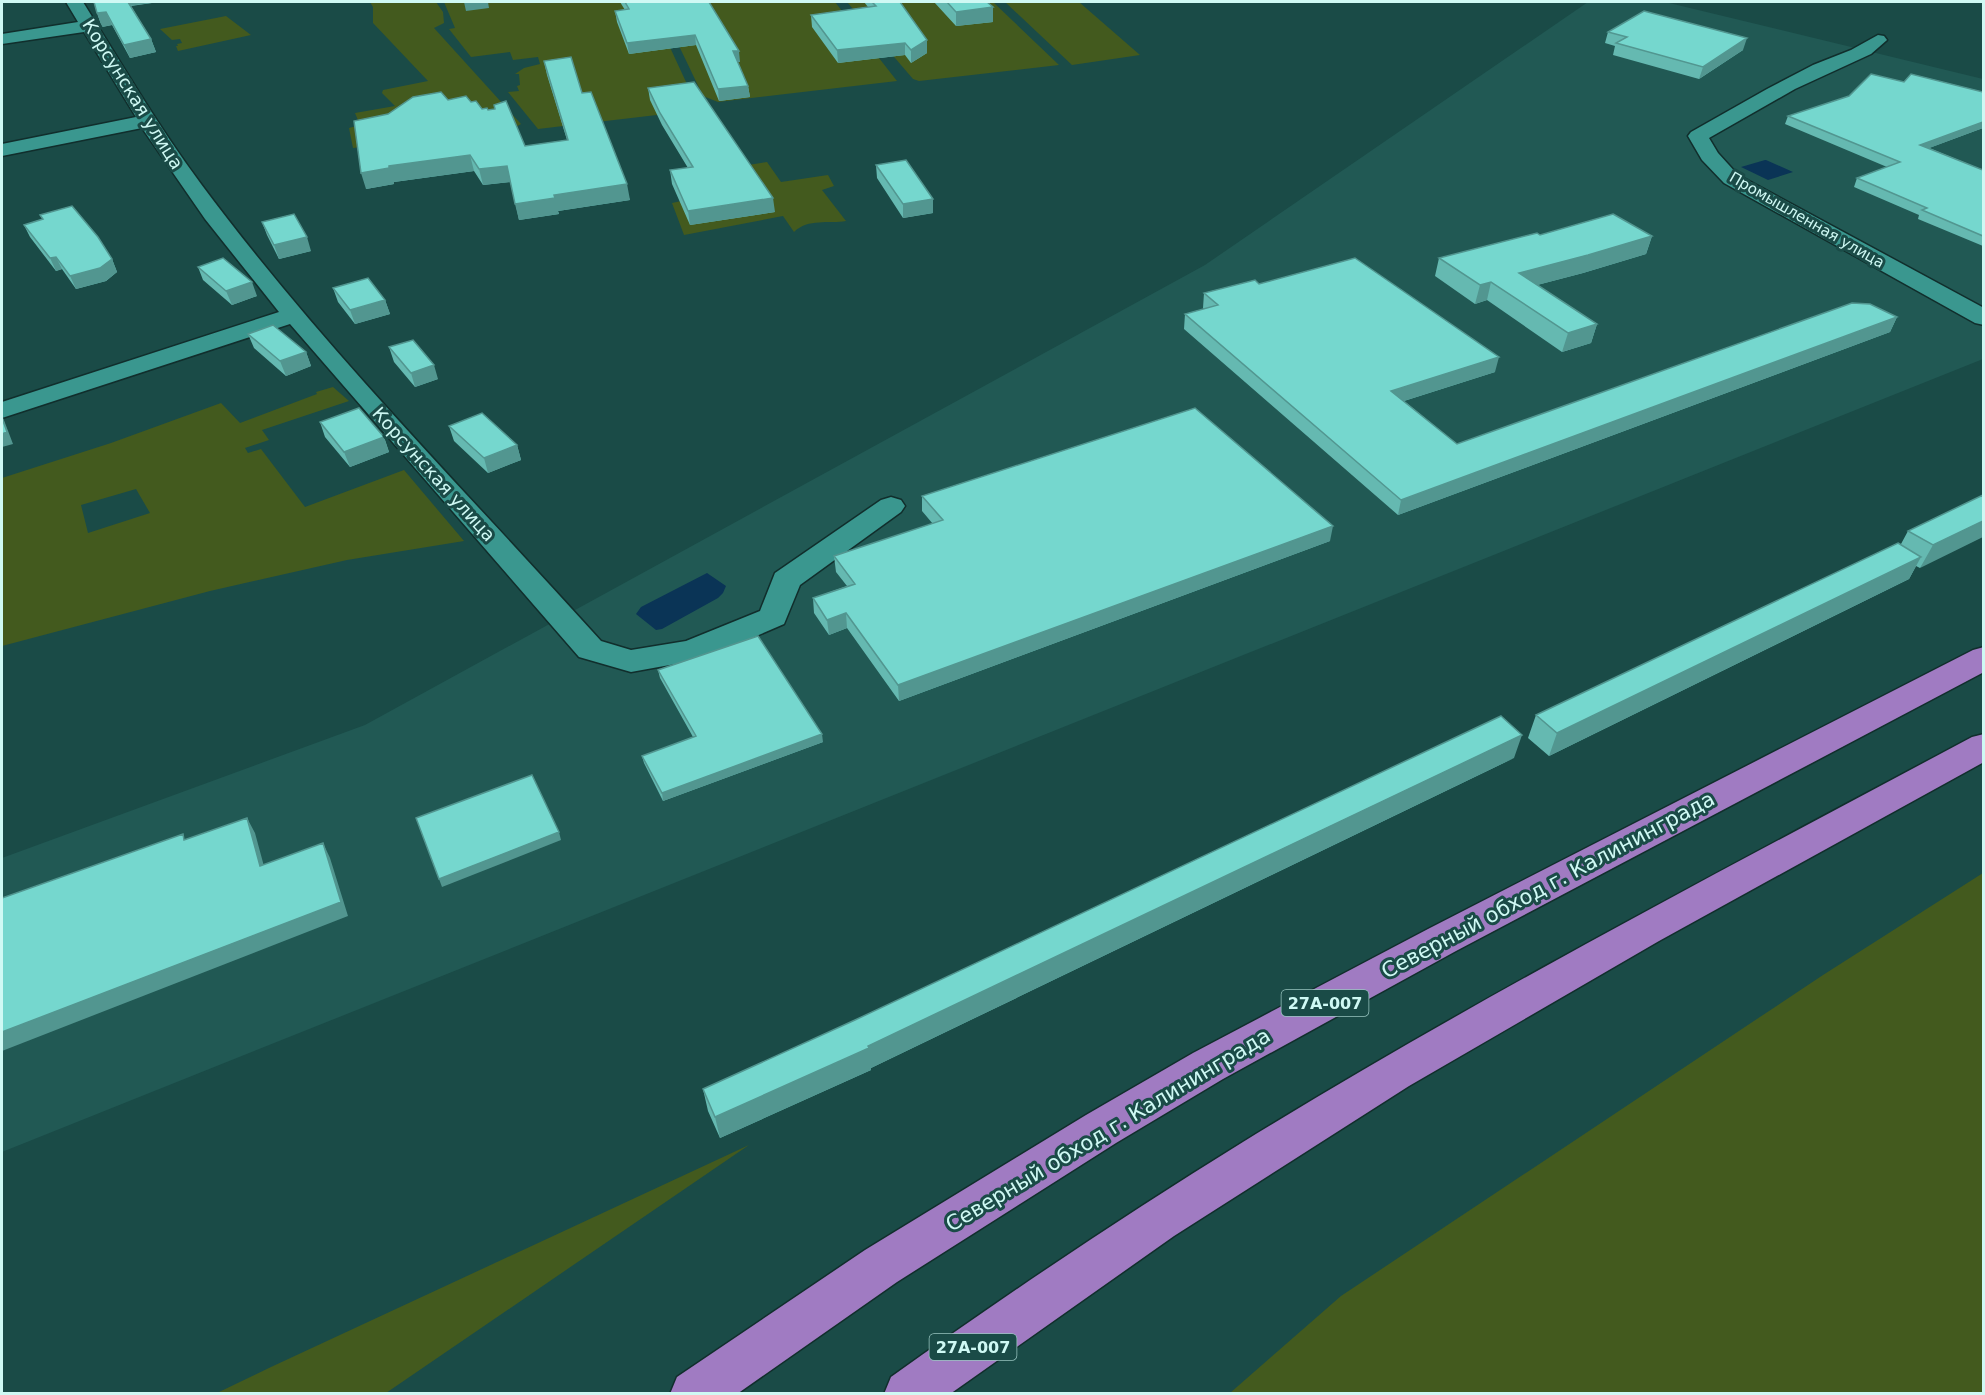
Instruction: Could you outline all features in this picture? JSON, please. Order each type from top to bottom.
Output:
[{"type":"highway","name":"Северный обход г. Калининграда","points":[[694,1394],[881,1266],[1101,1129],[1208,1066],[1442,940],[1983,658]]},
{"type":"highway","name":"27А-007","points":[[908,1394],[1037,1300],[1310,1124],[1491,1016],[1983,746]]},
{"type":"street","name":"Корсунская улица","points":[[75,2],[147,121],[212,214],[294,315],[393,430],[590,649],[631,661],[692,651],[773,617],[786,580],[891,506]]},
{"type":"street","points":[[2,39],[89,26]]},
{"type":"street","name":"Промышленная улица","points":[[1878,40],[1854,56],[1830,64],[1748,104],[1698,136],[1709,156],[1731,179],[1983,318]]},
{"type":"street","points":[[2,150],[147,121]]},
{"type":"street","points":[[2,410],[294,315]]},
{"type":"shaded area","points":[[1588,2],[1665,2],[1983,79],[1983,359],[2,1152],[2,858],[365,725],[1205,265]]},
{"type":"green space","points":[[370,2],[436,2],[443,12],[444,23],[434,28],[521,124],[514,128],[353,148],[349,128],[360,125],[355,113],[395,106],[382,93],[383,90],[428,81],[373,23],[373,7]]},
{"type":"green space","points":[[444,2],[649,2],[699,110],[538,129],[508,92],[519,91],[517,86],[520,85],[519,74],[515,74],[524,68],[540,64],[538,57],[513,60],[510,52],[471,57],[449,29],[455,28]]},
{"type":"green space","points":[[658,2],[835,2],[897,81],[718,102],[703,96]]},
{"type":"green space","points":[[847,2],[993,2],[1059,65],[919,81],[913,79]]},
{"type":"green space","points":[[1005,2],[1079,2],[1140,55],[1072,65]]},
{"type":"green space","points":[[226,16],[251,35],[178,51],[176,46],[182,43],[180,39],[172,40],[160,29]]},
{"type":"green space","points":[[767,162],[781,182],[828,175],[834,186],[822,190],[846,221],[812,223],[794,232],[783,216],[684,235],[672,203],[715,194],[723,169]]},
{"type":"green space","points":[[333,387],[349,401],[262,430],[269,440],[245,448],[248,453],[261,449],[305,507],[404,470],[464,541],[347,560],[210,591],[2,646],[2,478],[111,443],[221,403],[240,423],[317,394],[316,392]],"holes":[[[136,489],[150,513],[88,533],[81,505]]]},
{"type":"green space","points":[[1983,873],[1983,1393],[1230,1393],[1341,1296],[1823,975]]},
{"type":"green space","points":[[749,1145],[386,1393],[217,1393],[271,1367]]},
{"type":"water","points":[[1765,160],[1793,172],[1768,180],[1741,167]]},
{"type":"water","points":[[707,573],[726,586],[718,598],[662,629],[656,630],[636,614],[641,607]]},
{"type":"building","points":[[94,2],[128,2],[151,39],[124,45],[106,12],[97,13]]},
{"type":"building","points":[[625,2],[709,2],[739,51],[733,51],[748,86],[718,89],[695,35],[627,43],[615,11],[629,9]]},
{"type":"building","points":[[872,2],[900,2],[927,40],[911,50],[905,43],[837,50],[811,15],[876,6]]},
{"type":"building","points":[[947,2],[987,2],[993,7],[956,12]]},
{"type":"building","points":[[1644,11],[1747,38],[1703,67],[1616,43],[1627,37],[1608,32]]},
{"type":"building","points":[[571,57],[582,93],[591,92],[627,184],[554,195],[555,198],[515,204],[507,166],[479,169],[470,155],[389,166],[389,168],[361,173],[354,121],[388,114],[413,97],[441,92],[448,100],[466,96],[471,102],[476,101],[482,109],[487,108],[488,110],[495,109],[494,105],[506,101],[525,146],[568,140],[544,61]]},
{"type":"building","points":[[1871,74],[1904,82],[1911,74],[1983,92],[1983,122],[1920,145],[1983,170],[1983,236],[1922,210],[1927,208],[1857,178],[1900,162],[1788,116],[1849,96]]},
{"type":"building","points":[[694,82],[773,198],[688,211],[670,170],[693,167],[660,113],[648,88]]},
{"type":"building","points":[[906,160],[933,199],[903,204],[876,165]]},
{"type":"building","points":[[72,206],[98,237],[112,259],[100,268],[70,276],[56,257],[50,258],[24,225],[43,219],[40,215]]},
{"type":"building","points":[[294,214],[307,237],[274,245],[262,222]]},
{"type":"building","points":[[1613,214],[1652,236],[1519,273],[1597,324],[1568,333],[1491,282],[1480,285],[1439,258],[1537,233],[1540,235]]},
{"type":"building","points":[[223,258],[252,282],[226,291],[198,267]]},
{"type":"building","points":[[1355,258],[1499,357],[1391,391],[1457,444],[1852,303],[1870,304],[1897,317],[1401,500],[1185,314],[1218,305],[1204,293],[1255,280],[1259,284]]},
{"type":"building","points":[[368,278],[385,300],[350,310],[333,288]]},
{"type":"building","points":[[273,325],[306,352],[280,361],[248,334]]},
{"type":"building","points":[[413,340],[434,365],[411,373],[389,347]]},
{"type":"building","points":[[359,408],[384,437],[344,452],[320,422]]},
{"type":"building","points":[[1195,408],[1333,526],[898,685],[846,613],[827,620],[813,598],[855,584],[834,556],[943,520],[922,496]]},
{"type":"building","points":[[482,413],[517,445],[484,458],[449,426]]},
{"type":"building","points":[[2,418],[7,432],[2,434]]},
{"type":"building","points":[[1983,495],[1983,521],[1933,545],[1908,531]]},
{"type":"building","points":[[1898,543],[1921,557],[1557,733],[1536,715]]},
{"type":"building","points":[[758,636],[822,734],[662,793],[642,756],[696,736],[658,670]]},
{"type":"building","points":[[1501,716],[1522,735],[868,1046],[869,1048],[715,1117],[703,1089],[855,1020]]},
{"type":"building","points":[[532,775],[559,832],[439,879],[416,818]]},
{"type":"building","points":[[247,818],[260,866],[323,843],[341,902],[2,1032],[2,898],[183,834],[184,840]]}]
